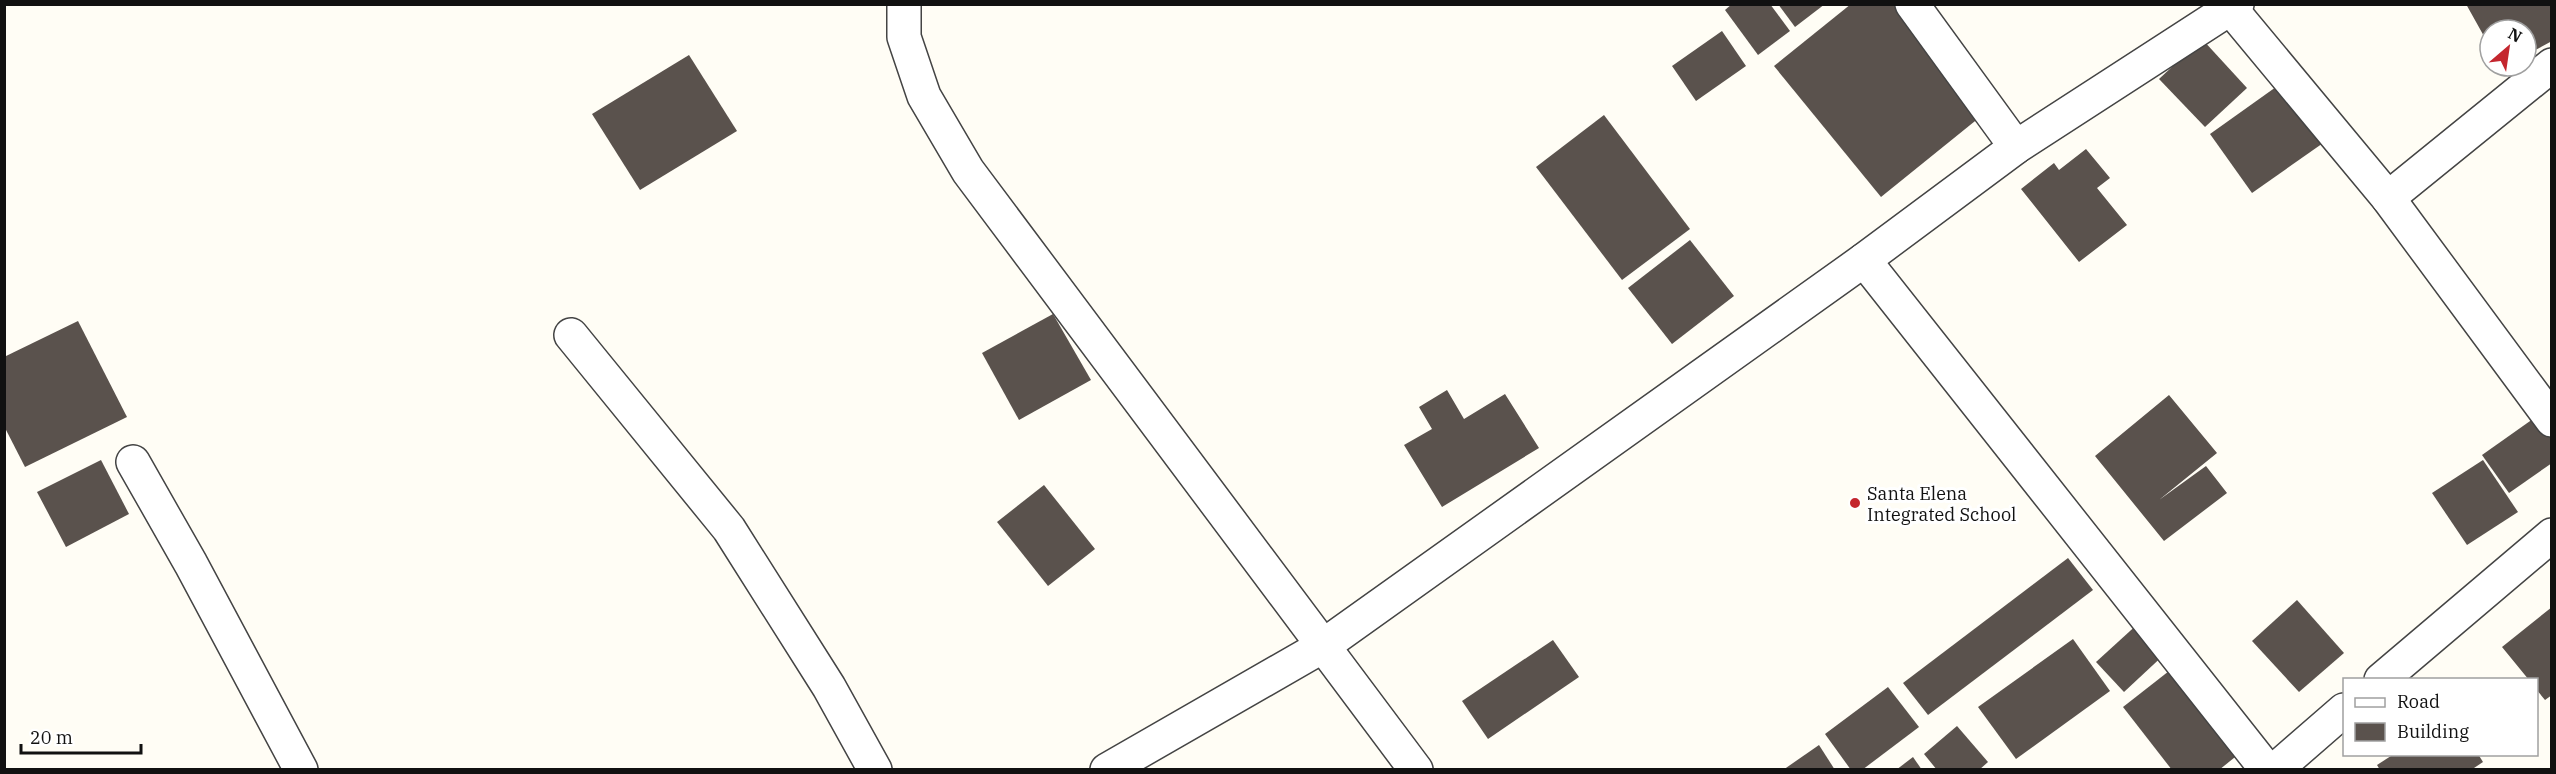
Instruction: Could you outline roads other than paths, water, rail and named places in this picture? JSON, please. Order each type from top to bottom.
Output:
[{"type":"street","points":[[903,4],[904,37],[924,96],[968,171],[1416,770]]},
{"type":"street","points":[[1912,4],[2016,147]]},
{"type":"street","points":[[1107,770],[1323,646],[1864,260],[2016,147],[2234,7],[2388,198],[2552,420]]},
{"type":"street","points":[[2388,198],[2552,66]]},
{"type":"street","points":[[1864,260],[2267,770]]},
{"type":"street","points":[[571,335],[729,529],[829,687],[875,770]]},
{"type":"street","points":[[133,462],[191,564],[301,770]]},
{"type":"street","points":[[2383,678],[2552,535]]},
{"type":"street","points":[[2275,770],[2343,711]]},
{"type":"place","name":"Santa Elena Integrated School","points":[[1855,503]]}]
